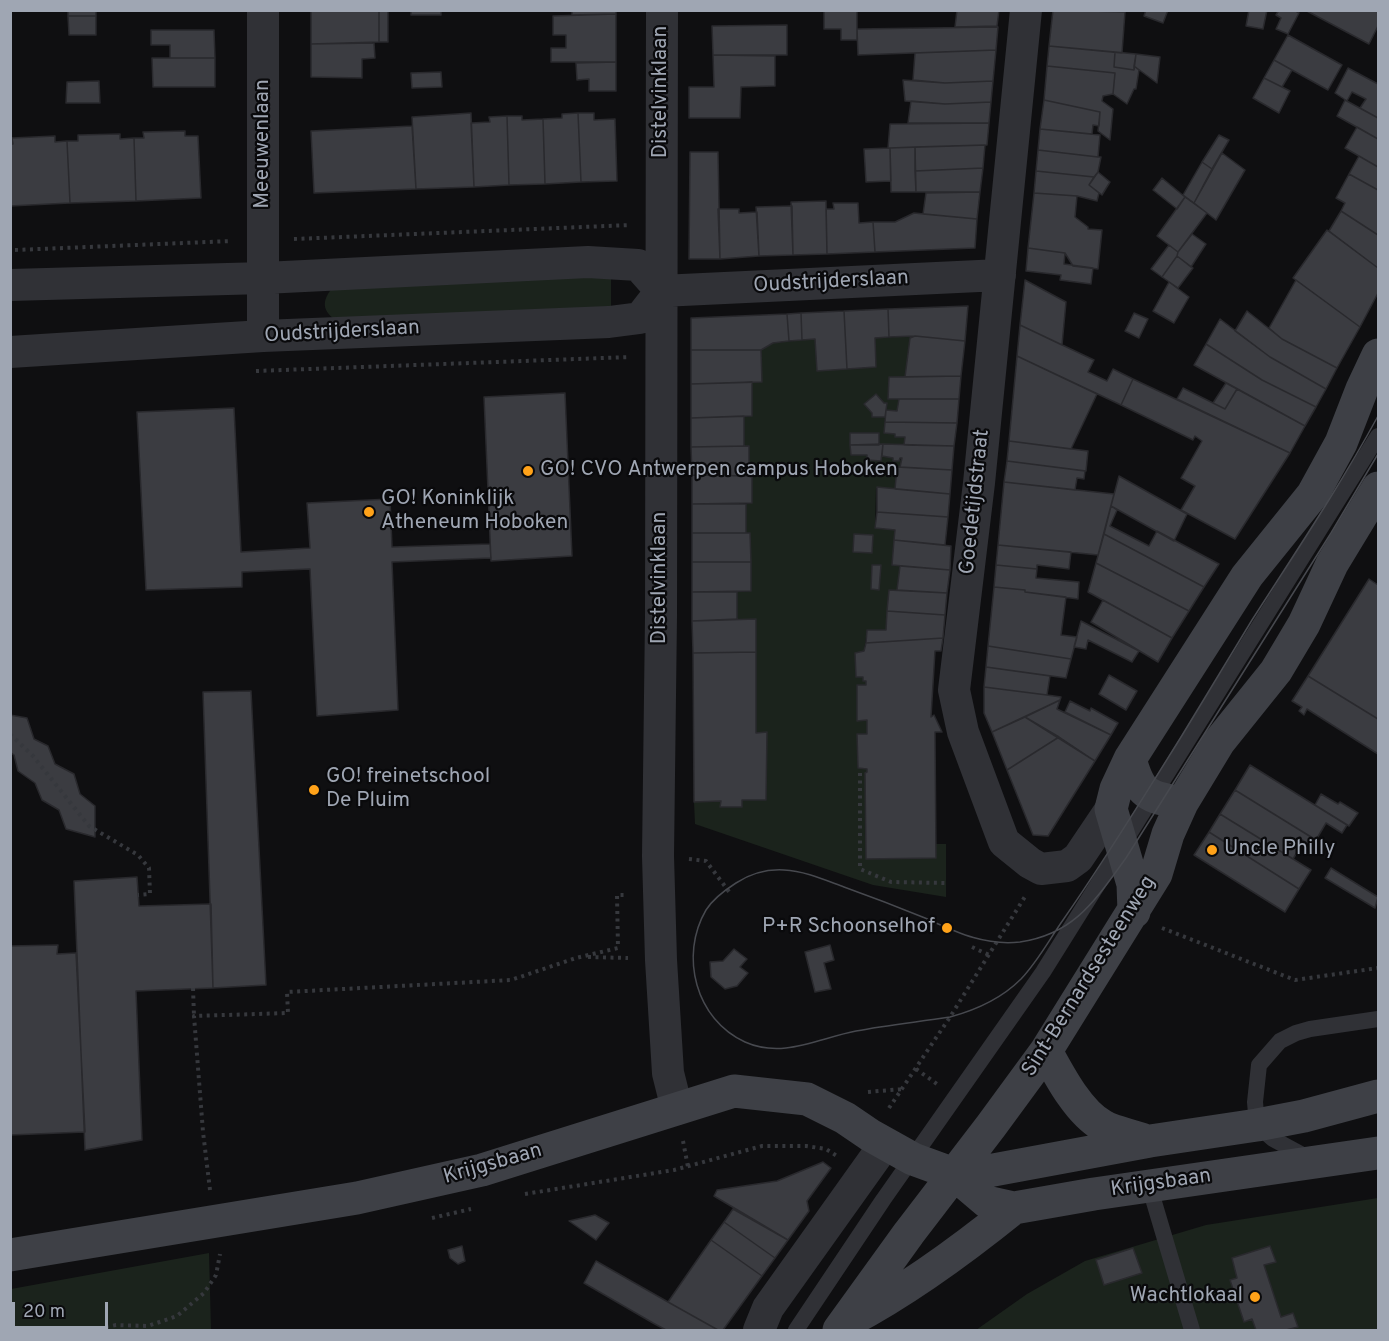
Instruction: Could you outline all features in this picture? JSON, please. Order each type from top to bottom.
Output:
[{"type":"main road","points":[[1134,912],[1133,884],[1111,809],[1116,789],[1130,759],[1246,576],[1313,494],[1341,443],[1378,354]]},
{"type":"main road","name":"Sint-Bernardsesteenweg","points":[[839,1328],[1046,1051],[1156,874],[1168,834],[1167,799],[1219,741],[1276,671],[1305,624],[1332,564],[1378,488]]},
{"type":"main road","points":[[1130,759],[1138,784],[1167,799]]},
{"type":"main road","points":[[1046,1051],[1079,1104],[1103,1126],[1150,1141]]},
{"type":"main road","name":"Krijgsbaan","points":[[10,1255],[357,1198],[482,1170],[735,1091],[807,1099],[845,1118],[889,1146],[954,1174],[987,1202],[1014,1208],[1378,1152]]},
{"type":"main road","name":"Krijgsbaan","points":[[954,1174],[988,1171],[1150,1141],[1257,1125],[1304,1116],[1378,1096]]},
{"type":"main road","points":[[839,1328],[885,1302],[958,1252],[1014,1208]]},
{"type":"street","name":"Meeuwenlaan","points":[[263,10],[263,336]]},
{"type":"street","name":"Distelvinklaan","points":[[662,10],[661,616],[658,856],[668,1073],[677,1109]]},
{"type":"street","name":"Goedetijdstraat","points":[[1026,10],[1000,275],[954,690],[963,732],[1004,842],[1041,869]]},
{"type":"street","points":[[10,285],[264,278],[588,262],[638,265],[661,291]]},
{"type":"street","name":"Oudstrijderslaan","points":[[10,352],[263,336],[609,322],[640,318],[661,291],[1000,275]]},
{"type":"street","points":[[1041,869],[1066,866],[1078,858],[1111,809]]},
{"type":"street","points":[[759,1330],[768,1308],[889,1146]]},
{"type":"lane","points":[[796,1330],[883,1200],[889,1146],[954,1097],[1043,972],[1121,846],[1167,799],[1378,436]]},
{"type":"lane","points":[[1315,1162],[1273,1138],[1257,1125],[1255,1102],[1259,1065],[1280,1041],[1296,1033],[1378,1019]]},
{"type":"lane","points":[[1153,1185],[1154,1202],[1185,1327]]},
{"type":"path","points":[[10,250],[662,223]]},
{"type":"path","points":[[253,372],[631,357]]},
{"type":"path","points":[[10,734],[33,756],[89,826],[138,855],[149,868],[150,894],[138,894]]},
{"type":"path","points":[[860,773],[860,869],[891,882],[946,883]]},
{"type":"path","points":[[889,1146],[916,1069],[1041,869]]},
{"type":"path","points":[[194,1016],[288,1013],[287,992],[511,980],[576,958],[618,948],[617,895]]},
{"type":"path","points":[[1134,912],[1158,927],[1295,980],[1378,968]]},
{"type":"path","points":[[972,947],[989,955]]},
{"type":"path","points":[[576,958],[623,957]]},
{"type":"path","points":[[91,1330],[116,1325],[148,1326],[177,1316],[204,1293],[216,1275],[220,1254],[203,1132],[194,988]]},
{"type":"shaded area","points":[[611,274],[611,309],[334,319],[325,308],[325,300],[333,287]]},
{"type":"shaded area","points":[[915,336],[910,338],[905,377],[889,377],[888,398],[899,399],[897,411],[886,410],[887,403],[884,403],[876,394],[865,404],[872,416],[885,417],[884,433],[895,434],[895,437],[905,437],[904,445],[879,445],[850,434],[851,455],[867,455],[868,460],[881,461],[882,456],[893,458],[894,461],[902,458],[900,467],[897,467],[895,489],[876,488],[875,528],[895,530],[892,565],[900,566],[897,590],[889,590],[886,630],[867,630],[864,651],[855,653],[856,677],[863,677],[863,681],[866,681],[866,685],[857,686],[857,720],[867,720],[867,734],[857,734],[858,768],[867,769],[865,773],[866,858],[935,858],[936,844],[946,844],[946,897],[873,885],[695,824],[694,802],[721,801],[721,807],[742,807],[742,800],[766,799],[767,733],[756,733],[756,620],[737,619],[737,592],[751,591],[750,534],[746,533],[746,504],[752,503],[744,446],[744,417],[751,416],[752,382],[762,382],[761,350],[773,343],[815,339],[847,369],[876,367],[875,338]]},
{"type":"shaded area","points":[[1378,1198],[1378,1330],[976,1330],[1027,1294],[1085,1261],[1206,1225]]},
{"type":"shaded area","points":[[209,1253],[211,1330],[11,1330],[11,1289]]},
{"type":"building","points":[[68,10],[96,10],[96,16],[68,16]]},
{"type":"building","points":[[311,10],[379,10],[379,42],[311,44]]},
{"type":"building","points":[[379,10],[388,10],[388,42],[379,42]]},
{"type":"building","points":[[411,10],[441,10],[441,15],[411,15]]},
{"type":"building","points":[[572,10],[616,10],[616,14],[572,15]]},
{"type":"building","points":[[857,10],[857,40],[841,40],[841,29],[824,29],[824,11]]},
{"type":"building","points":[[957,10],[999,10],[997,26],[955,27]]},
{"type":"building","points":[[1053,10],[1125,12],[1122,53],[1049,46]]},
{"type":"building","points":[[1146,10],[1168,10],[1163,23],[1144,16]]},
{"type":"building","points":[[1249,10],[1267,10],[1263,29],[1246,26]]},
{"type":"building","points":[[1279,10],[1294,10],[1299,13],[1288,34],[1276,29],[1281,18],[1276,15]]},
{"type":"building","points":[[1305,10],[1378,10],[1378,26],[1369,44]]},
{"type":"building","points":[[616,14],[616,62],[551,62],[551,48],[566,48],[566,35],[553,35],[553,16]]},
{"type":"building","points":[[68,16],[96,16],[96,35],[69,35]]},
{"type":"building","points":[[787,25],[787,55],[713,55],[712,26]]},
{"type":"building","points":[[998,27],[996,50],[858,55],[857,29]]},
{"type":"building","points":[[151,30],[214,30],[215,58],[170,58],[170,45],[151,45]]},
{"type":"building","points":[[1288,35],[1342,65],[1328,90],[1274,60]]},
{"type":"building","points":[[374,43],[375,58],[362,59],[362,78],[311,77],[311,44]]},
{"type":"building","points":[[1049,46],[1115,52],[1114,67],[1134,70],[1134,66],[1139,70],[1136,89],[1127,104],[1113,94],[1115,73],[1047,66]]},
{"type":"building","points":[[996,50],[993,81],[945,83],[913,80],[915,53]]},
{"type":"building","points":[[1115,52],[1136,54],[1134,70],[1114,67]]},
{"type":"building","points":[[1136,54],[1160,57],[1157,83],[1134,66]]},
{"type":"building","points":[[713,55],[775,56],[775,86],[741,87],[740,118],[689,118],[689,87],[714,87]]},
{"type":"building","points":[[152,58],[215,58],[215,87],[153,87]]},
{"type":"building","points":[[1274,60],[1292,70],[1282,87],[1264,78]]},
{"type":"building","points":[[616,62],[616,91],[589,91],[589,79],[577,80],[576,63]]},
{"type":"building","points":[[1047,66],[1115,73],[1113,94],[1103,96],[1102,101],[1113,109],[1110,140],[1098,131],[1100,112],[1044,100]]},
{"type":"building","points":[[1348,68],[1378,84],[1378,118],[1360,108],[1366,99],[1352,92],[1347,101],[1335,93]]},
{"type":"building","points":[[441,72],[442,87],[412,88],[411,73]]},
{"type":"building","points":[[1264,78],[1290,91],[1279,113],[1253,98]]},
{"type":"building","points":[[903,80],[945,83],[993,81],[991,102],[945,104],[905,101]]},
{"type":"building","points":[[99,81],[100,103],[66,103],[67,82]]},
{"type":"building","points":[[1044,100],[1100,112],[1099,126],[1093,125],[1092,134],[1040,129]]},
{"type":"building","points":[[1345,100],[1378,118],[1378,139],[1337,116]]},
{"type":"building","points":[[911,101],[945,104],[991,102],[989,123],[908,123]]},
{"type":"building","points":[[471,113],[474,187],[416,189],[412,117]]},
{"type":"building","points":[[578,113],[581,182],[545,184],[543,119],[562,118],[562,114]]},
{"type":"building","points":[[578,113],[594,113],[594,120],[615,119],[617,181],[581,182]]},
{"type":"building","points":[[507,116],[509,185],[474,187],[471,123],[490,122],[489,117]]},
{"type":"building","points":[[507,116],[522,116],[522,120],[543,119],[545,184],[509,185]]},
{"type":"building","points":[[989,123],[987,145],[888,148],[890,124]]},
{"type":"building","points":[[412,126],[416,189],[314,193],[311,131]]},
{"type":"building","points":[[1357,127],[1378,139],[1378,167],[1345,148]]},
{"type":"building","points":[[1040,129],[1100,135],[1098,157],[1038,150]]},
{"type":"building","points":[[185,131],[185,136],[198,136],[201,198],[136,201],[134,138],[144,138],[143,132]]},
{"type":"building","points":[[120,134],[120,139],[134,138],[136,201],[70,203],[67,141],[78,141],[78,135]]},
{"type":"building","points":[[1219,135],[1229,140],[1212,169],[1202,162]]},
{"type":"building","points":[[55,136],[55,142],[67,141],[70,203],[10,206],[10,144],[13,144],[12,138]]},
{"type":"building","points":[[985,145],[983,168],[915,171],[915,147]]},
{"type":"building","points":[[915,147],[916,192],[891,192],[890,148]]},
{"type":"building","points":[[890,148],[891,181],[866,182],[864,149]]},
{"type":"building","points":[[1038,150],[1101,157],[1098,172],[1094,177],[1036,171]]},
{"type":"building","points":[[690,152],[718,152],[720,259],[689,259]]},
{"type":"building","points":[[1222,153],[1245,170],[1216,220],[1194,203]]},
{"type":"building","points":[[1359,156],[1378,167],[1378,190],[1349,174]]},
{"type":"building","points":[[1202,162],[1212,169],[1194,203],[1183,195]]},
{"type":"building","points":[[983,168],[980,192],[916,192],[915,171]]},
{"type":"building","points":[[1036,171],[1094,177],[1089,185],[1099,193],[1097,201],[1077,196],[1034,193]]},
{"type":"building","points":[[1098,172],[1110,182],[1102,195],[1089,185]]},
{"type":"building","points":[[1349,174],[1378,190],[1378,235],[1341,211],[1345,203],[1336,198]]},
{"type":"building","points":[[1162,178],[1185,197],[1177,209],[1153,190]]},
{"type":"building","points":[[980,192],[977,219],[923,214],[926,193]]},
{"type":"building","points":[[1034,193],[1077,196],[1075,217],[1088,229],[1102,230],[1098,269],[1073,266],[1065,253],[1028,248]]},
{"type":"building","points":[[1185,197],[1207,213],[1178,252],[1157,236]]},
{"type":"building","points":[[826,201],[827,254],[793,255],[791,202]]},
{"type":"building","points":[[833,203],[858,203],[859,223],[873,222],[875,252],[827,254],[826,209],[834,209]]},
{"type":"building","points":[[792,206],[793,255],[759,256],[756,207]]},
{"type":"building","points":[[718,209],[739,209],[739,213],[757,212],[759,256],[720,259]]},
{"type":"building","points":[[1341,211],[1378,235],[1378,268],[1329,231]]},
{"type":"building","points":[[914,213],[977,219],[975,248],[875,252],[873,222],[895,222]]},
{"type":"building","points":[[1327,230],[1378,268],[1378,293],[1360,327],[1293,278]]},
{"type":"building","points":[[1192,234],[1206,244],[1191,267],[1177,256]]},
{"type":"building","points":[[1169,245],[1178,252],[1162,277],[1151,269]]},
{"type":"building","points":[[1028,248],[1065,253],[1064,264],[1093,268],[1091,284],[1060,280],[1061,275],[1026,271]]},
{"type":"building","points":[[1177,256],[1193,268],[1178,288],[1162,277]]},
{"type":"building","points":[[1025,280],[1066,302],[1062,345],[1020,325]]},
{"type":"building","points":[[1296,280],[1360,327],[1337,368],[1282,339],[1269,328]]},
{"type":"building","points":[[1169,282],[1189,297],[1174,323],[1153,311]]},
{"type":"building","points":[[968,306],[965,341],[915,336],[889,337],[888,309]]},
{"type":"building","points":[[888,309],[889,337],[875,338],[876,367],[847,369],[844,311]]},
{"type":"building","points":[[844,311],[847,369],[817,371],[815,339],[802,340],[801,313]]},
{"type":"building","points":[[1247,311],[1282,339],[1337,368],[1326,389],[1270,357],[1235,331]]},
{"type":"building","points":[[801,313],[802,340],[789,341],[787,314]]},
{"type":"building","points":[[1134,313],[1148,319],[1139,338],[1125,331]]},
{"type":"building","points":[[787,314],[789,341],[773,343],[761,350],[691,350],[691,318]]},
{"type":"building","points":[[1220,319],[1270,357],[1326,389],[1316,407],[1262,380],[1206,344]]},
{"type":"building","points":[[1020,325],[1094,360],[1088,372],[1107,381],[1113,369],[1133,379],[1121,405],[1017,356]]},
{"type":"building","points":[[915,336],[965,341],[961,376],[905,377],[910,338]]},
{"type":"building","points":[[1206,344],[1262,380],[1316,407],[1305,426],[1194,365]]},
{"type":"building","points":[[691,350],[761,350],[762,382],[691,384]]},
{"type":"building","points":[[1017,356],[1097,394],[1071,449],[1009,441]]},
{"type":"building","points":[[961,376],[959,399],[888,399],[889,377]]},
{"type":"building","points":[[1133,379],[1290,453],[1235,539],[1181,510],[1195,486],[1181,478],[1202,441],[1195,436],[1193,440],[1121,405]]},
{"type":"building","points":[[752,382],[752,416],[691,418],[691,384]]},
{"type":"building","points":[[1226,383],[1237,389],[1225,409],[1213,403]]},
{"type":"building","points":[[1183,388],[1225,409],[1237,389],[1305,426],[1290,453],[1177,399]]},
{"type":"building","name":"GO! CVO Antwerpen campus Hoboken","points":[[565,393],[572,556],[491,561],[484,397]]},
{"type":"building","points":[[876,394],[884,403],[887,403],[885,417],[872,417],[872,413],[864,404]]},
{"type":"building","points":[[899,399],[959,399],[957,423],[885,422],[886,410],[897,411]]},
{"type":"building","points":[[234,408],[241,552],[310,548],[307,503],[390,499],[392,547],[490,544],[491,558],[392,562],[398,710],[317,716],[310,569],[242,572],[242,587],[146,590],[137,412]]},
{"type":"building","points":[[744,416],[744,446],[691,447],[691,418]]},
{"type":"building","points":[[885,422],[957,423],[954,446],[904,445],[905,437],[895,437],[895,434],[884,433]]},
{"type":"building","points":[[850,433],[879,433],[879,445],[850,445]]},
{"type":"building","points":[[1009,441],[1088,451],[1086,471],[1007,461]]},
{"type":"building","points":[[883,444],[954,446],[952,470],[900,467],[902,458],[899,461],[893,461],[893,458],[882,456]]},
{"type":"building","points":[[883,444],[881,461],[867,460],[867,455],[851,455],[850,445]]},
{"type":"building","points":[[749,446],[749,476],[692,475],[691,447]]},
{"type":"building","points":[[1007,461],[1085,471],[1084,479],[1077,478],[1075,490],[1004,482]]},
{"type":"building","points":[[897,467],[952,470],[950,494],[895,489]]},
{"type":"building","points":[[692,475],[752,476],[752,503],[692,504]]},
{"type":"building","points":[[1119,476],[1187,514],[1174,541],[1111,506]]},
{"type":"building","points":[[1004,482],[1114,494],[1098,555],[998,545]]},
{"type":"building","points":[[877,487],[950,494],[948,517],[877,512]]},
{"type":"building","points":[[692,504],[746,504],[746,533],[692,533]]},
{"type":"building","points":[[1111,506],[1117,510],[1110,526],[1149,546],[1157,531],[1219,564],[1204,587],[1104,534]]},
{"type":"building","points":[[877,512],[948,517],[945,545],[894,540],[895,530],[875,528]]},
{"type":"building","points":[[692,533],[750,533],[751,562],[692,562]]},
{"type":"building","points":[[854,534],[873,535],[872,553],[853,552]]},
{"type":"building","points":[[1104,534],[1204,587],[1189,611],[1096,563]]},
{"type":"building","points":[[894,540],[951,546],[950,570],[892,565]]},
{"type":"building","points":[[998,545],[1071,552],[1069,569],[1037,565],[1037,569],[996,565]]},
{"type":"building","points":[[692,562],[751,562],[751,591],[692,592]]},
{"type":"building","points":[[1096,563],[1189,611],[1172,638],[1088,592]]},
{"type":"building","points":[[872,565],[881,565],[879,590],[871,589]]},
{"type":"building","points":[[996,565],[1037,569],[1036,578],[1079,582],[1078,599],[994,587]]},
{"type":"building","points":[[900,566],[950,570],[947,593],[897,590]]},
{"type":"building","points":[[1369,579],[1378,585],[1378,719],[1308,676]]},
{"type":"building","points":[[994,587],[1066,597],[1061,635],[1077,637],[1071,659],[988,646]]},
{"type":"building","points":[[889,590],[947,593],[945,615],[887,611]]},
{"type":"building","points":[[692,592],[737,592],[737,619],[692,621]]},
{"type":"building","points":[[1103,600],[1172,638],[1158,662],[1091,622]]},
{"type":"building","points":[[887,611],[945,615],[943,638],[866,643],[867,630],[886,630]]},
{"type":"building","points":[[756,619],[756,652],[693,653],[692,621]]},
{"type":"building","points":[[1081,621],[1139,651],[1132,662],[1088,640],[1086,649],[1074,647]]},
{"type":"building","points":[[943,638],[941,651],[935,651],[931,717],[934,715],[942,732],[935,732],[936,858],[866,859],[865,773],[867,769],[858,768],[857,734],[867,734],[867,720],[857,721],[857,685],[866,685],[866,681],[863,681],[863,677],[856,677],[855,653],[864,651],[866,643]]},
{"type":"building","points":[[988,646],[1071,659],[1066,678],[986,667]]},
{"type":"building","points":[[756,652],[756,733],[767,732],[766,800],[742,800],[742,807],[720,807],[721,801],[694,802],[693,653]]},
{"type":"building","points":[[986,667],[1050,676],[1047,695],[984,687]]},
{"type":"building","points":[[1109,675],[1137,691],[1126,710],[1099,694]]},
{"type":"building","points":[[1308,676],[1378,719],[1378,754],[1307,709],[1304,715],[1299,711],[1302,707],[1292,701]]},
{"type":"building","points":[[984,687],[1061,697],[1060,700],[992,732],[984,713]]},
{"type":"building","points":[[251,691],[266,985],[213,988],[203,692]]},
{"type":"building","points":[[1060,700],[1057,709],[1111,735],[1095,761],[1025,717]]},
{"type":"building","points":[[1070,701],[1090,711],[1091,708],[1118,723],[1111,735],[1065,712]]},
{"type":"building","points":[[10,715],[27,718],[34,739],[48,746],[55,764],[74,774],[80,794],[95,806],[95,837],[66,829],[59,810],[42,800],[35,783],[18,771],[14,755],[10,752]]},
{"type":"building","points":[[1025,717],[1059,737],[1007,770],[992,732]]},
{"type":"building","points":[[1059,737],[1095,761],[1048,836],[1033,835],[1007,770]]},
{"type":"building","points":[[1250,765],[1347,825],[1342,833],[1326,823],[1316,840],[1235,790]]},
{"type":"building","points":[[1235,790],[1311,837],[1307,843],[1301,839],[1296,847],[1299,849],[1293,859],[1220,814]]},
{"type":"building","points":[[1321,794],[1358,813],[1349,826],[1315,805]]},
{"type":"building","points":[[1220,814],[1311,870],[1299,889],[1209,832]]},
{"type":"building","points":[[1209,832],[1299,889],[1285,912],[1194,855]]},
{"type":"building","points":[[1331,868],[1378,897],[1375,908],[1325,878]]},
{"type":"building","points":[[137,877],[139,906],[211,904],[213,988],[136,991],[142,1140],[85,1150],[74,881]]},
{"type":"building","points":[[58,945],[57,954],[76,953],[85,1132],[10,1135],[10,946]]},
{"type":"building","points":[[830,945],[834,960],[824,963],[831,989],[815,992],[805,952]]},
{"type":"building","points":[[734,949],[747,959],[740,967],[748,973],[737,986],[725,989],[711,977],[710,962],[723,961]]},
{"type":"building","points":[[823,1162],[831,1168],[807,1201],[809,1211],[788,1240],[714,1196],[717,1190],[777,1181]]},
{"type":"building","points":[[733,1209],[788,1240],[775,1258],[724,1222]]},
{"type":"building","points":[[595,1215],[609,1223],[596,1240],[569,1221]]},
{"type":"building","points":[[724,1222],[775,1258],[762,1276],[711,1240]]},
{"type":"building","points":[[711,1240],[762,1276],[723,1330],[718,1330],[668,1302]]},
{"type":"building","points":[[462,1246],[465,1261],[458,1264],[450,1258],[448,1250]]},
{"type":"building","name":"Wachtlokaal","points":[[1270,1246],[1276,1262],[1264,1265],[1281,1317],[1293,1313],[1298,1327],[1286,1330],[1256,1330],[1252,1319],[1244,1322],[1230,1280],[1237,1278],[1232,1258]]},
{"type":"building","points":[[1133,1248],[1142,1273],[1104,1285],[1096,1260]]},
{"type":"building","points":[[596,1261],[718,1330],[666,1330],[653,1323],[584,1283]]},
{"type":"tram line","points":[[1378,416],[1333,494],[1252,620],[1124,829],[1094,875],[1058,928],[1053,935],[1038,958],[1021,979],[988,1003],[950,1017],[856,1031],[787,1048],[759,1047],[745,1042],[728,1032],[714,1019],[697,985],[694,947],[698,928],[706,910],[716,898],[736,883],[759,873],[784,870],[807,874],[895,906],[959,933],[994,942],[1020,942],[1039,938],[1056,931],[1070,923],[1094,900],[1126,858],[1331,533],[1378,454]]},
{"type":"place","name":"GO! CVO Antwerpen campus Hoboken","points":[[528,471]]},
{"type":"place","name":"GO! Koninklijk Atheneum Hoboken","points":[[369,512]]},
{"type":"place","name":"GO! freinetschool De Pluim","points":[[314,790]]},
{"type":"place","name":"Uncle Philly","points":[[1212,850]]},
{"type":"place","name":"P+R Schoonselhof","points":[[947,928]]},
{"type":"place","name":"Wachtlokaal","points":[[1255,1297]]}]
